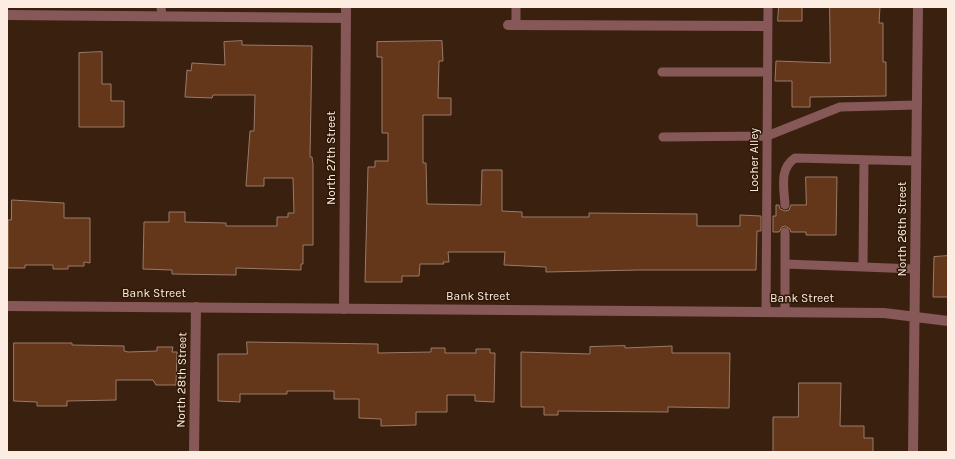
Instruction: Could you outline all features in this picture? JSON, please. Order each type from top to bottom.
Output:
[{"type":"street","name":"North 27th Street","points":[[344,309],[346,7]]},
{"type":"street","name":"North 26th Street","points":[[913,452],[918,7]]},
{"type":"street","points":[[7,15],[162,12],[346,18]]},
{"type":"street","points":[[512,25],[768,26]]},
{"type":"street","name":"Bank Street","points":[[7,306],[884,313],[948,321]]},
{"type":"street","name":"North 28th Street","points":[[194,452],[196,308]]},
{"type":"lane","points":[[512,25],[516,7]]},
{"type":"lane","name":"Locher Alley","points":[[766,312],[768,7]]},
{"type":"lane","points":[[662,72],[767,72]]},
{"type":"lane","points":[[663,137],[767,136],[840,107],[917,105]]},
{"type":"lane","points":[[785,205],[784,169],[788,163],[795,158],[916,162]]},
{"type":"lane","points":[[863,267],[864,160]]},
{"type":"lane","points":[[785,232],[785,312]]},
{"type":"lane","points":[[785,264],[915,269]]},
{"type":"building","points":[[779,7],[802,7],[802,21],[778,21]]},
{"type":"building","points":[[830,7],[880,7],[879,23],[883,23],[883,62],[886,62],[886,96],[810,97],[810,107],[792,107],[792,81],[775,81],[776,61],[830,63]]},
{"type":"building","points":[[242,41],[242,45],[312,46],[310,157],[312,157],[313,164],[313,245],[303,245],[303,264],[301,264],[301,270],[236,268],[236,275],[172,274],[172,270],[143,269],[144,222],[169,222],[169,212],[185,212],[185,222],[226,223],[226,226],[277,226],[277,217],[288,217],[288,213],[294,213],[293,178],[264,178],[264,186],[246,186],[250,131],[254,131],[255,95],[213,95],[212,98],[185,97],[187,70],[191,71],[192,63],[225,65],[224,42]]},
{"type":"building","points":[[442,41],[443,61],[439,61],[438,98],[451,98],[451,115],[423,115],[423,163],[426,163],[427,204],[481,205],[482,170],[502,170],[502,211],[522,212],[522,217],[589,217],[589,213],[697,214],[697,226],[740,226],[740,215],[761,216],[761,231],[757,231],[756,270],[546,272],[546,267],[504,265],[505,252],[448,252],[449,262],[443,262],[444,264],[420,264],[419,276],[402,276],[402,282],[365,282],[368,167],[375,167],[375,161],[388,161],[388,133],[382,133],[382,57],[377,57],[377,42]]},
{"type":"building","points":[[102,52],[102,84],[111,84],[111,101],[124,101],[124,127],[79,127],[79,53]]},
{"type":"building","points":[[806,177],[837,177],[836,235],[806,235],[806,232],[791,232],[790,229],[785,226],[782,227],[779,232],[773,232],[773,216],[776,216],[776,205],[779,205],[780,209],[785,211],[789,210],[791,205],[806,205]]},
{"type":"building","points":[[12,200],[64,203],[64,218],[90,218],[90,263],[84,262],[84,266],[68,266],[68,269],[53,269],[53,265],[25,265],[25,268],[8,268],[8,220],[11,220]]},
{"type":"building","points":[[948,256],[948,297],[933,297],[934,257]]},
{"type":"building","points":[[247,342],[378,344],[378,353],[431,352],[431,348],[445,348],[445,353],[476,353],[476,349],[490,349],[490,353],[495,353],[494,402],[475,401],[475,395],[447,395],[447,412],[416,412],[416,425],[381,426],[381,419],[359,418],[359,399],[334,399],[334,391],[287,391],[287,394],[240,394],[240,402],[218,401],[218,354],[247,354]]},
{"type":"building","points":[[14,343],[72,343],[72,345],[124,346],[124,351],[128,352],[157,351],[157,347],[173,347],[172,352],[177,352],[176,385],[156,385],[153,380],[116,380],[116,400],[67,401],[67,406],[37,406],[37,402],[14,401]]},
{"type":"building","points":[[625,346],[625,348],[672,346],[672,353],[730,353],[729,408],[668,407],[668,412],[558,411],[558,415],[544,415],[544,407],[521,407],[521,352],[590,354],[590,347]]},
{"type":"building","points":[[799,383],[841,383],[840,426],[864,426],[864,438],[873,438],[873,452],[773,452],[773,417],[798,417]]}]
